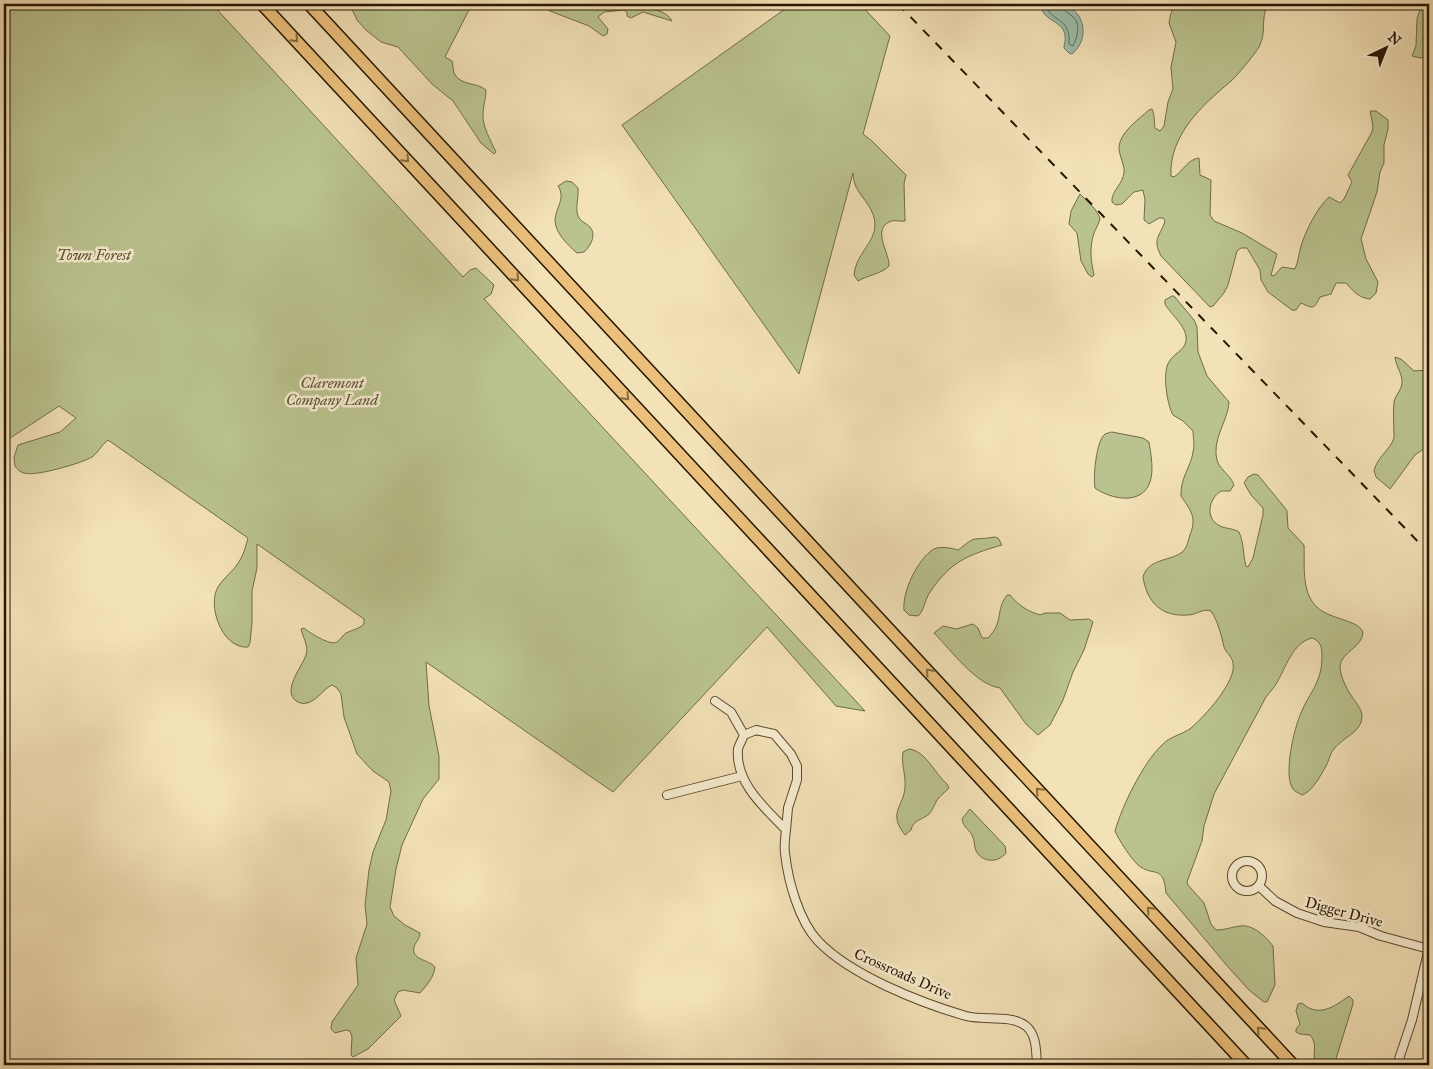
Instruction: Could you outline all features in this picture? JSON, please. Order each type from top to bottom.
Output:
[{"type":"highway","points":[[262,4],[1246,1065]]},
{"type":"highway","points":[[309,4],[1293,1065]]},
{"type":"street","points":[[715,701],[731,712],[744,735],[738,748],[742,776],[756,798],[786,830]]},
{"type":"street","name":"Crossroads Drive","points":[[744,735],[756,730],[774,734],[791,754],[797,766],[797,780],[788,808],[784,851],[799,909],[804,922],[817,940],[830,953],[861,973],[919,999],[973,1018],[1004,1019],[1021,1024],[1028,1028],[1033,1035],[1037,1065]]},
{"type":"street","points":[[667,795],[742,776]]},
{"type":"street","points":[[1246,861],[1257,865],[1262,875],[1259,886],[1248,891],[1238,887],[1232,877],[1236,866],[1246,861]]},
{"type":"street","name":"Digger Drive","points":[[1259,886],[1275,902],[1297,913],[1324,922],[1359,927],[1380,936],[1429,948]]},
{"type":"street","points":[[1397,1065],[1412,1020],[1429,948]]},
{"type":"green space","points":[[4,4],[212,4],[463,277],[470,270],[476,268],[494,285],[491,294],[484,299],[865,711],[836,706],[767,627],[613,792],[426,662],[429,706],[439,756],[439,779],[423,799],[402,845],[390,907],[394,916],[405,925],[420,933],[414,947],[417,957],[435,967],[430,981],[420,993],[403,990],[398,992],[394,1000],[401,1016],[368,1049],[353,1057],[351,1055],[352,1037],[350,1031],[346,1030],[335,1033],[331,1029],[332,1022],[358,985],[356,958],[367,924],[365,905],[369,870],[373,852],[386,820],[391,791],[389,782],[373,771],[357,754],[344,717],[341,694],[337,688],[332,685],[307,703],[296,701],[291,691],[294,678],[307,652],[301,629],[304,628],[320,638],[334,643],[346,633],[362,626],[364,619],[257,544],[257,568],[252,591],[250,643],[248,647],[235,644],[229,640],[222,630],[215,612],[214,599],[218,587],[241,558],[248,538],[108,440],[92,457],[58,469],[30,474],[21,472],[15,466],[14,457],[18,445],[60,432],[76,418],[59,406],[4,442]]},
{"type":"green space","points":[[351,4],[472,4],[445,57],[452,61],[454,73],[460,80],[486,90],[483,119],[496,152],[494,154],[481,143],[453,101],[432,84],[398,47],[381,42],[366,30],[357,20]]},
{"type":"green space","points":[[540,4],[581,4],[593,7],[646,8],[666,14],[672,21],[643,12],[631,18],[627,16],[627,12],[624,10],[604,12],[598,17],[608,29],[607,34],[603,36],[589,26],[550,11]]},
{"type":"green space","points":[[792,4],[860,4],[890,36],[863,134],[906,175],[904,184],[905,221],[891,221],[884,226],[882,231],[889,266],[858,281],[854,275],[855,268],[872,238],[875,225],[871,209],[855,185],[853,173],[799,374],[622,125]]},
{"type":"green space","points":[[1176,4],[1268,4],[1264,15],[1263,36],[1259,47],[1237,75],[1208,101],[1189,123],[1175,148],[1171,176],[1174,177],[1189,163],[1199,158],[1200,175],[1211,180],[1210,215],[1214,221],[1242,233],[1277,254],[1271,275],[1274,276],[1282,267],[1295,269],[1306,233],[1320,207],[1329,197],[1340,203],[1344,199],[1352,182],[1348,175],[1372,132],[1373,126],[1370,111],[1376,111],[1388,120],[1384,145],[1384,163],[1380,172],[1377,192],[1361,239],[1366,259],[1378,282],[1376,293],[1370,299],[1359,296],[1346,283],[1336,283],[1331,294],[1320,297],[1315,306],[1311,307],[1301,303],[1296,310],[1292,310],[1268,292],[1261,280],[1260,270],[1247,248],[1241,248],[1237,251],[1224,293],[1210,307],[1161,256],[1157,241],[1165,221],[1163,218],[1159,218],[1149,224],[1144,220],[1145,200],[1143,190],[1134,192],[1122,204],[1116,205],[1112,202],[1124,174],[1119,147],[1120,141],[1128,129],[1152,109],[1155,128],[1160,131],[1164,126],[1168,102],[1173,89],[1171,67],[1176,42],[1169,23],[1171,13]]},
{"type":"green space","points":[[1426,7],[1429,8],[1429,56],[1420,58],[1412,56],[1416,46],[1417,19],[1420,10]]},
{"type":"green space","points":[[566,181],[572,182],[578,188],[578,216],[592,230],[592,241],[584,252],[577,253],[557,230],[555,220],[561,199],[558,186]]},
{"type":"green space","points":[[1080,194],[1095,209],[1100,218],[1091,244],[1091,260],[1094,275],[1092,277],[1088,274],[1081,261],[1077,233],[1069,224],[1071,211]]},
{"type":"green space","points":[[1172,296],[1194,320],[1197,327],[1198,352],[1207,376],[1229,402],[1216,447],[1216,455],[1218,463],[1234,485],[1230,491],[1221,491],[1213,499],[1210,509],[1212,519],[1220,526],[1239,532],[1246,566],[1248,567],[1253,558],[1263,508],[1251,495],[1244,483],[1248,477],[1254,474],[1258,475],[1287,511],[1288,528],[1304,545],[1305,581],[1310,598],[1322,611],[1354,624],[1363,632],[1360,642],[1344,657],[1340,666],[1345,685],[1362,715],[1359,726],[1333,751],[1322,774],[1306,793],[1302,795],[1294,790],[1290,783],[1289,774],[1293,740],[1304,705],[1318,680],[1322,656],[1320,645],[1315,639],[1312,638],[1299,645],[1266,697],[1214,794],[1204,826],[1202,841],[1187,882],[1204,903],[1211,924],[1216,930],[1240,926],[1250,927],[1263,935],[1273,946],[1275,985],[1267,1002],[1264,1002],[1249,990],[1229,968],[1166,893],[1165,884],[1160,874],[1138,865],[1125,849],[1115,831],[1128,798],[1155,753],[1165,742],[1191,728],[1204,715],[1219,698],[1233,670],[1233,663],[1224,647],[1211,611],[1205,610],[1191,615],[1179,615],[1163,611],[1152,601],[1143,577],[1149,567],[1159,561],[1176,556],[1183,551],[1187,545],[1193,523],[1192,514],[1181,496],[1181,490],[1194,449],[1193,431],[1183,421],[1173,415],[1166,388],[1167,367],[1186,341],[1182,326],[1165,304],[1165,300]]},
{"type":"green space","points":[[1395,357],[1401,359],[1414,371],[1429,370],[1429,445],[1415,455],[1390,489],[1376,477],[1374,471],[1394,438],[1394,402],[1402,384]]},
{"type":"green space","points":[[1112,432],[1143,438],[1149,442],[1152,467],[1151,477],[1146,490],[1140,495],[1125,498],[1117,497],[1095,488],[1094,476],[1099,444],[1105,434]]},
{"type":"green space","points":[[998,538],[1002,545],[979,552],[953,566],[930,592],[918,616],[909,615],[904,610],[908,585],[928,553],[940,548],[958,550],[972,540]]},
{"type":"green space","points":[[1007,595],[1010,595],[1027,610],[1040,615],[1060,613],[1070,620],[1089,619],[1093,622],[1084,650],[1073,672],[1063,700],[1050,725],[1038,735],[1026,724],[1000,688],[973,674],[934,633],[943,626],[956,629],[973,624],[978,628],[982,638],[988,638],[996,627],[1001,606]]},
{"type":"green space","points":[[909,749],[925,758],[949,788],[937,800],[929,814],[916,822],[905,835],[897,821],[897,815],[905,787],[903,752]]},
{"type":"green space","points":[[970,809],[1005,846],[1006,853],[999,859],[986,860],[976,851],[973,837],[963,824],[962,819]]},
{"type":"green space","points":[[1349,996],[1353,1000],[1353,1004],[1334,1065],[1316,1065],[1313,1039],[1310,1035],[1296,1032],[1300,1024],[1296,1011],[1298,1004],[1302,1003],[1314,1010],[1320,1010],[1332,1007]]},
{"type":"water","points":[[1042,4],[1064,4],[1078,14],[1083,28],[1083,35],[1081,42],[1072,54],[1064,48],[1065,37],[1063,30],[1047,17],[1042,9]]},
{"type":"railway","points":[[898,4],[1429,553]]},
{"type":"park label","name":"Town Forest","points":[[94,255]]},
{"type":"park label","name":"Claremont Company Land","points":[[332,392]]}]
